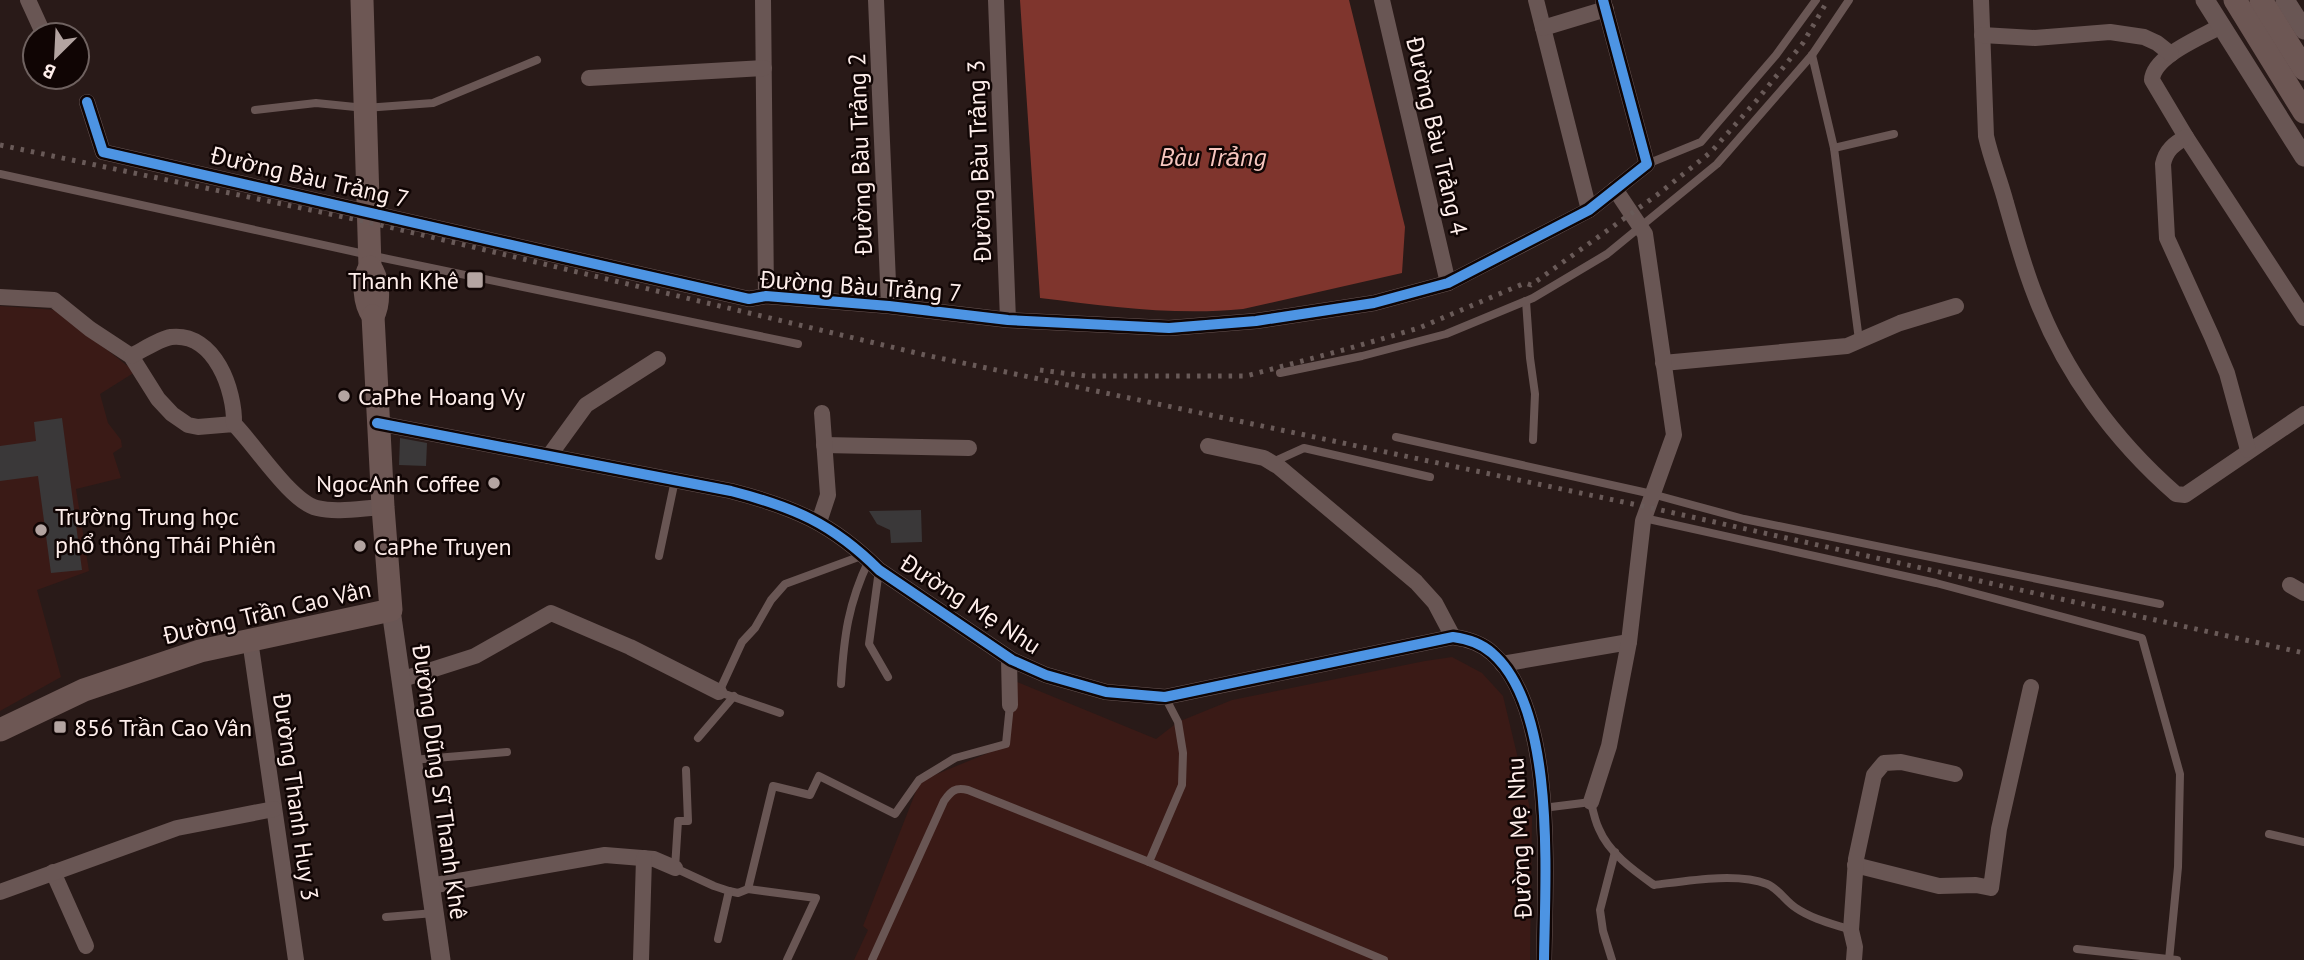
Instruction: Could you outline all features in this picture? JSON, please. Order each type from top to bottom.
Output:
[{"type":"main road","points":[[362,0],[370,261]]},
{"type":"main road","points":[[2235,0],[2304,112]]},
{"type":"main road","points":[[2261,0],[2304,69]]},
{"type":"main road","name":"Đường Trần Cao Vân","points":[[0,730],[85,690],[200,650],[391,610],[377,423],[373,316],[378,307],[375,274],[370,261]]},
{"type":"street","points":[[28,0],[38,21]]},
{"type":"street","points":[[763,0],[766,296]]},
{"type":"street","name":"Đường Bàu Trảng 2","points":[[876,0],[889,306]]},
{"type":"street","name":"Đường Bàu Trảng 3","points":[[996,0],[1007,320]]},
{"type":"street","name":"Đường Bàu Trảng 4","points":[[1382,0],[1448,283]]},
{"type":"street","points":[[1536,0],[1589,210]]},
{"type":"street","points":[[1981,0],[1986,136],[2018,246],[2035,298],[2062,354],[2126,448],[2176,494],[2185,495],[2304,414]]},
{"type":"street","points":[[2205,0],[2304,157]]},
{"type":"street","points":[[2285,0],[2304,30]]},
{"type":"street","points":[[1543,29],[1604,4],[1647,164]]},
{"type":"street","points":[[2221,26],[2171,54],[2156,66],[2152,80],[2304,318]]},
{"type":"street","points":[[1982,35],[2035,38],[2110,32],[2144,37],[2171,54]]},
{"type":"street","points":[[589,78],[764,68]]},
{"type":"street","name":"Đường Bàu Trảng 7","points":[[87,102],[103,152],[749,299],[766,296],[889,306],[1007,320],[1168,328],[1256,321],[1374,303],[1448,283],[1589,210],[1647,164]]},
{"type":"street","points":[[2186,136],[2165,154],[2163,164],[2167,238],[2227,373],[2248,450]]},
{"type":"street","points":[[1591,802],[1609,746],[1629,642],[1644,518],[1674,435],[1643,230],[1615,189]]},
{"type":"street","points":[[0,298],[54,300],[131,356],[158,399],[172,414],[188,425],[198,427],[234,424]]},
{"type":"street","points":[[1663,363],[1853,343],[1900,323],[1956,306]]},
{"type":"street","points":[[131,356],[171,337],[199,343],[213,356],[226,379],[235,408],[234,424],[304,502],[318,508],[383,507]]},
{"type":"street","points":[[549,456],[586,405],[658,359]]},
{"type":"street","points":[[818,522],[828,495],[822,413]]},
{"type":"street","name":"Đường Mẹ Nhu","points":[[377,423],[675,480],[777,503],[818,522],[1009,659],[1046,675],[1106,692],[1165,697],[1453,637],[1478,643],[1502,664],[1518,689],[1530,722],[1543,808],[1544,960]]},
{"type":"street","points":[[824,445],[969,448]]},
{"type":"street","points":[[1208,446],[1273,462],[1416,582],[1435,603],[1453,637]]},
{"type":"street","name":"Đường Dũng Sĩ Thanh Khê","points":[[391,610],[441,960]]},
{"type":"street","points":[[400,680],[475,656],[551,613],[630,647],[727,694]]},
{"type":"street","name":"Đường Thanh Huy 3","points":[[250,640],[296,960]]},
{"type":"street","points":[[1502,664],[1629,642]]},
{"type":"street","points":[[1009,659],[1010,705]]},
{"type":"street","points":[[1855,864],[1939,886],[1976,885],[1991,888],[1998,829],[2031,687]]},
{"type":"street","points":[[1854,960],[1855,947],[1851,930],[1855,864],[1874,775],[1884,763],[1901,762],[1955,774]]},
{"type":"street","points":[[0,892],[177,828],[274,809]]},
{"type":"street","points":[[430,886],[605,855],[654,859],[675,869]]},
{"type":"street","points":[[641,960],[644,858]]},
{"type":"street","points":[[53,872],[86,946]]},
{"type":"lane","points":[[1647,164],[1701,142],[1776,55],[1816,0]]},
{"type":"lane","points":[[1280,373],[1362,356],[1446,334],[1526,301],[1607,254],[1643,230],[1717,164],[1812,55],[1849,0]]},
{"type":"lane","points":[[1812,55],[1834,148],[1853,343]]},
{"type":"lane","points":[[255,110],[316,103],[365,108],[433,103],[537,60]]},
{"type":"lane","points":[[1834,148],[1894,134]]},
{"type":"lane","points":[[0,174],[370,261],[798,344]]},
{"type":"lane","points":[[1526,301],[1535,394],[1534,440]]},
{"type":"lane","points":[[1396,437],[1652,494],[1757,522],[2160,604]]},
{"type":"lane","points":[[1273,462],[1304,448],[1430,477]]},
{"type":"lane","points":[[659,556],[675,480]]},
{"type":"lane","points":[[1644,518],[1936,583],[2142,638],[2180,774],[2178,867],[2169,960]]},
{"type":"lane","points":[[870,561],[869,644],[888,677]]},
{"type":"lane","points":[[841,684],[845,632],[856,586],[870,561]]},
{"type":"lane","points":[[698,738],[727,694],[742,642],[755,628],[771,600],[785,584],[870,561]]},
{"type":"lane","points":[[727,694],[780,713]]},
{"type":"lane","points":[[1149,862],[1181,785],[1183,753],[1178,722],[1165,697]]},
{"type":"lane","points":[[748,889],[773,786],[810,795],[819,776],[895,814],[919,780],[955,758],[1006,744],[1010,705]]},
{"type":"lane","points":[[412,760],[507,752]]},
{"type":"lane","points":[[687,770],[688,821],[678,821],[675,869],[714,887],[737,893],[748,889],[816,898],[787,960]]},
{"type":"lane","points":[[872,960],[944,801],[951,791],[959,788],[1149,862],[1384,960]]},
{"type":"lane","points":[[1543,808],[1591,802],[1598,828],[1615,852],[1654,885],[1707,878],[1762,883],[1776,890],[1796,908],[1851,930]]},
{"type":"lane","points":[[2269,834],[2304,842]]},
{"type":"lane","points":[[1612,960],[1600,910],[1615,852]]},
{"type":"lane","points":[[718,939],[729,891]]},
{"type":"lane","points":[[386,917],[434,913]]},
{"type":"lane","points":[[2077,948],[2177,960]]},
{"type":"shaded area","name":"Trường Trung học phổ thông Thái Phiên","points":[[0,306],[57,310],[135,372],[100,394],[108,423],[121,440],[122,447],[113,453],[121,478],[76,489],[89,571],[37,590],[61,677],[0,711]]},
{"type":"shaded area","points":[[1452,657],[1482,673],[1503,696],[1532,817],[1530,960],[854,960],[868,930],[863,926],[920,781],[1010,744],[1010,679],[1156,739],[1178,722],[1232,700]]},
{"type":"water","name":"Bàu Trảng","points":[[1020,0],[1349,0],[1405,227],[1402,273],[1243,309],[1218,311],[1141,309],[1040,298]]},
{"type":"building","points":[[62,418],[82,570],[51,573],[38,476],[0,481],[0,446],[36,441],[34,422]]},
{"type":"building","points":[[400,438],[427,443],[426,466],[399,465]]},
{"type":"building","points":[[921,510],[922,542],[891,543],[890,530],[877,524],[869,511]]},
{"type":"railway","points":[[1040,370],[1086,376],[1246,376],[1419,328],[1525,283],[1531,285],[1657,195],[1711,152],[1803,43],[1828,0]]},
{"type":"railway","points":[[0,145],[368,222],[925,355],[1647,507],[2304,653]]},
{"type":"cycle path","points":[[87,102],[103,152],[749,299],[766,296],[889,306],[1008,320],[1169,328],[1256,321],[1374,303],[1448,283],[1589,210],[1647,164],[1603,0]]},
{"type":"cycle path","points":[[377,423],[731,491],[774,503],[811,519],[845,540],[879,570],[1012,660],[1046,675],[1106,692],[1165,697],[1453,637],[1479,644],[1492,653],[1513,679],[1528,713],[1537,754],[1545,842],[1544,960]]},
{"type":"place","name":"Thanh Khê","points":[[475,280]]},
{"type":"place","name":"CaPhe Hoang Vy","points":[[344,396]]},
{"type":"place","name":"NgocAnh Coffee","points":[[494,483]]},
{"type":"place","name":"Trường Trung học phổ thông Thái Phiên","points":[[41,530]]},
{"type":"place","name":"CaPhe Truyen","points":[[360,546]]},
{"type":"place","name":"856 Trần Cao Vân","points":[[60,727]]}]
